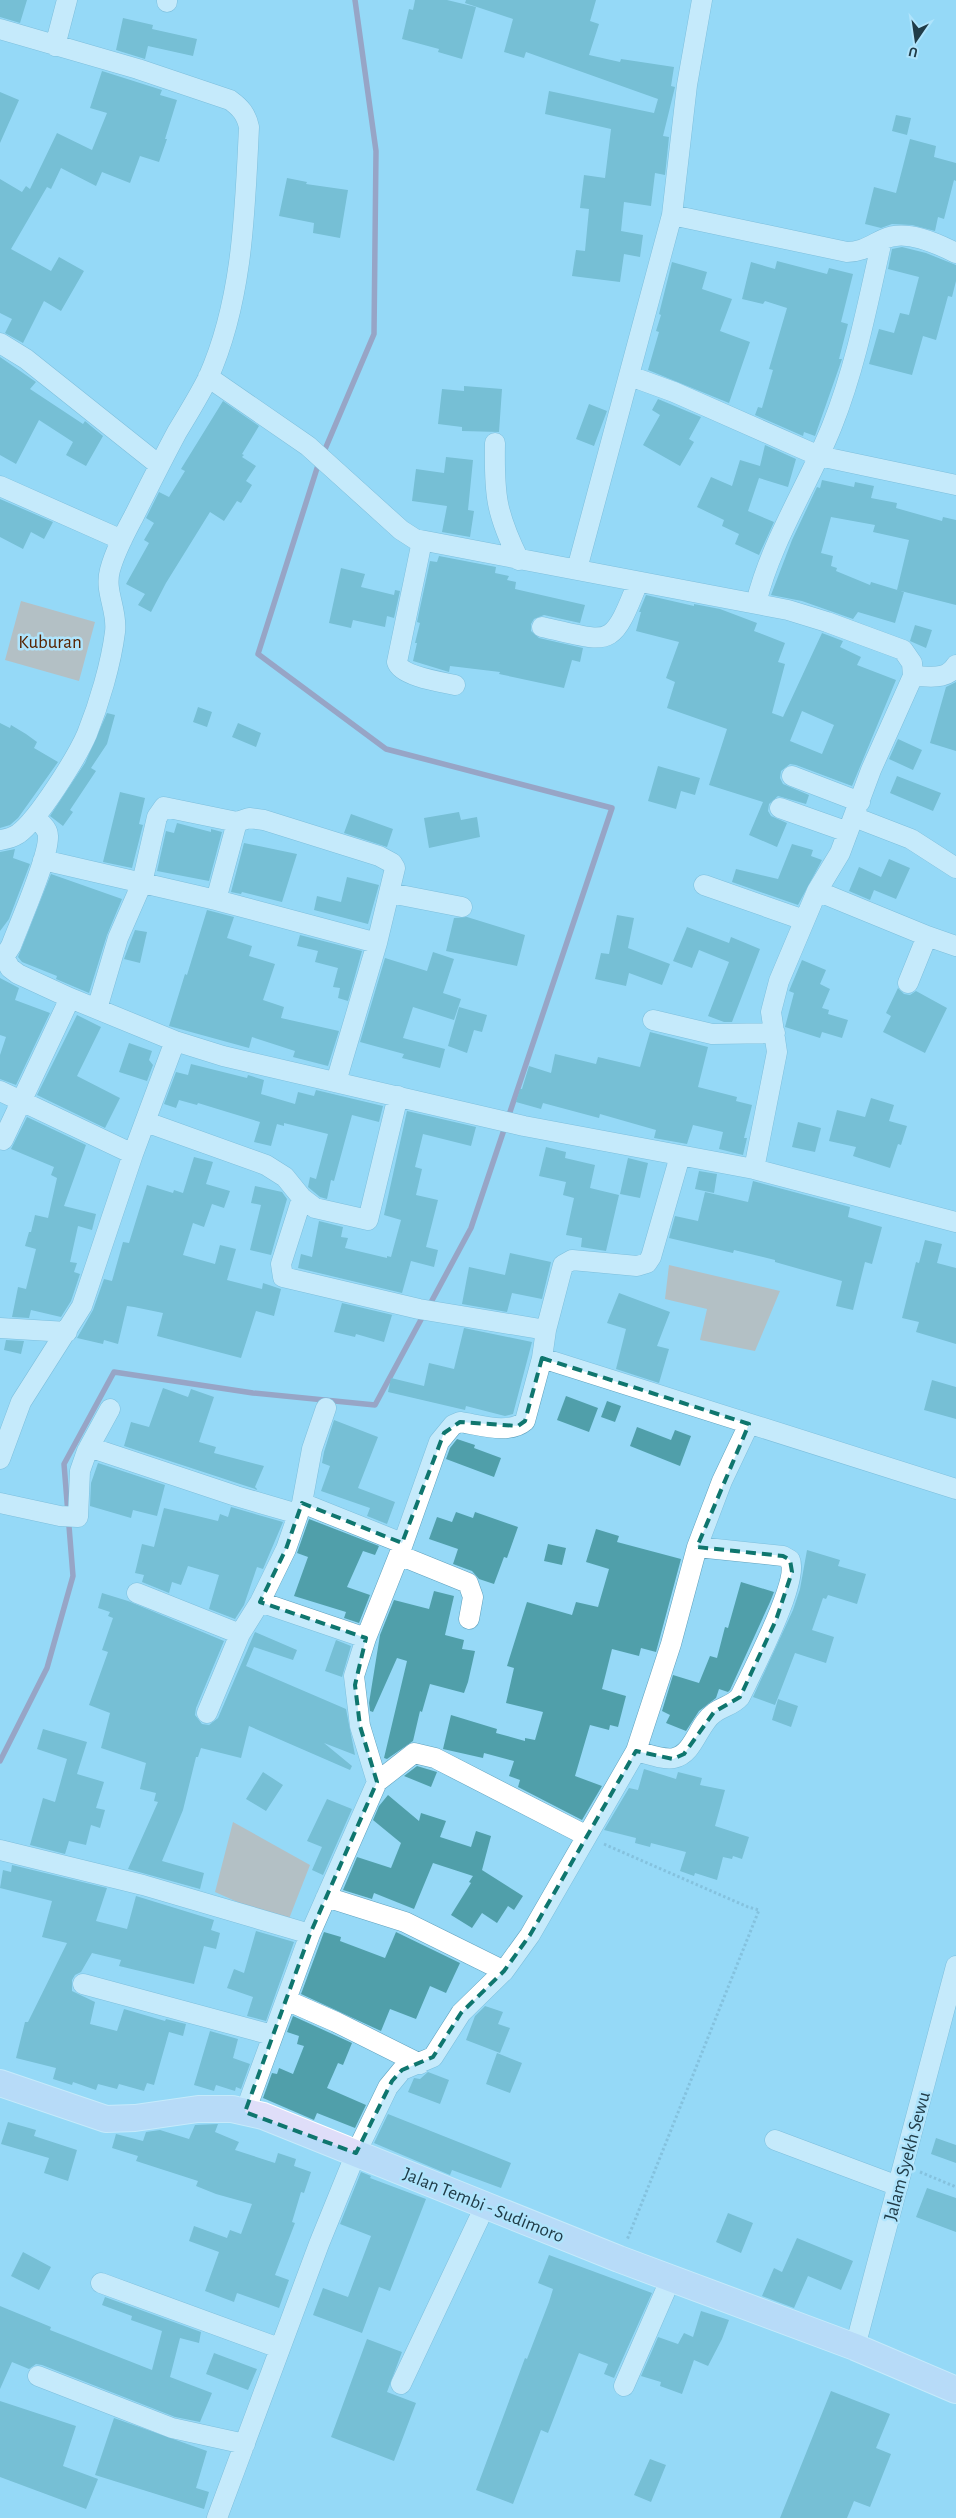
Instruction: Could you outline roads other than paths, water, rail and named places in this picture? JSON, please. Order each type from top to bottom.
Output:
[{"type":"main road","name":"Jalan Tembi - Sudimoro","points":[[2,2084],[106,2119],[135,2118],[198,2108],[245,2112],[263,2116],[619,2259],[855,2347],[956,2390]]},
{"type":"street","points":[[55,46],[67,0]]},
{"type":"street","points":[[577,570],[672,215],[686,94],[702,0]]},
{"type":"street","points":[[0,30],[185,84],[230,100],[240,107],[246,115],[249,127],[246,190],[238,264],[226,328],[208,377],[159,465],[122,540],[110,569],[108,582],[116,622],[102,686],[80,747],[35,817],[20,833],[11,838],[0,840]]},
{"type":"street","points":[[672,215],[847,252],[866,249],[882,240],[900,235],[921,239],[956,253]]},
{"type":"street","points":[[756,603],[773,548],[819,456],[852,370],[882,240]]},
{"type":"street","points":[[0,343],[26,359],[159,465]]},
{"type":"street","points":[[630,376],[674,392],[819,456],[956,486]]},
{"type":"street","points":[[208,377],[308,446],[328,466],[407,535],[422,540],[519,560],[756,603],[828,622],[903,650],[912,663],[913,676],[840,853],[817,891],[779,981],[771,1012],[777,1052],[754,1169]]},
{"type":"street","points":[[495,443],[494,478],[497,507],[519,560]]},
{"type":"street","points":[[0,486],[122,540]]},
{"type":"street","points":[[422,540],[397,662],[398,667],[406,672],[455,686]]},
{"type":"street","points":[[542,627],[592,638],[609,636],[616,631],[623,620],[638,582]]},
{"type":"street","points":[[913,676],[941,677],[953,670],[956,664]]},
{"type":"street","points":[[792,776],[854,817],[911,839],[956,868]]},
{"type":"street","points":[[97,1009],[118,938],[142,883],[157,817],[162,808],[237,822],[249,818],[264,820],[386,859],[392,863],[396,872],[336,1082]]},
{"type":"street","points":[[780,808],[854,817]]},
{"type":"street","points":[[35,817],[48,833],[43,860],[6,942],[4,957],[10,968],[18,974],[70,998],[175,1041],[223,1056],[524,1126],[754,1169],[956,1222]]},
{"type":"street","points":[[216,900],[237,822]]},
{"type":"street","points":[[43,860],[216,900],[377,943]]},
{"type":"street","points":[[704,885],[804,920]]},
{"type":"street","points":[[817,891],[956,946]]},
{"type":"street","points":[[390,893],[462,907]]},
{"type":"street","points":[[908,982],[927,936]]},
{"type":"street","points":[[3,1140],[70,998]]},
{"type":"street","points":[[653,1020],[712,1034],[774,1033]]},
{"type":"street","points":[[0,1459],[22,1402],[82,1306],[133,1154],[175,1041]]},
{"type":"street","points":[[0,1091],[133,1154]]},
{"type":"street","points":[[146,1122],[266,1165],[285,1177],[302,1198],[315,1208],[368,1220],[398,1096]]},
{"type":"street","points":[[377,1782],[360,1726],[354,1676],[366,1638],[439,1442],[453,1425],[460,1422],[507,1428],[518,1426],[525,1421],[542,1358],[546,1330],[561,1270],[572,1260],[637,1266],[646,1263],[651,1257],[680,1156]]},
{"type":"street","points":[[302,1198],[281,1264],[283,1277],[419,1309],[546,1330]]},
{"type":"street","points":[[0,1328],[67,1332]]},
{"type":"street","points":[[542,1358],[749,1424],[899,1469],[956,1489]]},
{"type":"street","points":[[207,1713],[240,1634],[260,1602],[286,1549],[300,1508],[312,1449],[326,1408]]},
{"type":"street","points":[[0,1503],[66,1518],[78,1516],[80,1470],[89,1447],[110,1409]]},
{"type":"street","points":[[217,2518],[318,2244],[356,2153],[392,2081],[402,2070],[433,2057],[461,2013],[504,1971],[530,1935],[636,1751],[671,1644],[697,1547],[722,1481],[749,1424]]},
{"type":"street","points":[[89,1447],[236,1496],[300,1508],[400,1549],[468,1583],[473,1597],[469,1619]]},
{"type":"street","points":[[636,1751],[673,1759],[684,1754],[704,1722],[714,1712],[735,1703],[740,1697],[776,1620],[792,1572],[790,1560],[783,1556],[697,1547]]},
{"type":"street","points":[[137,1593],[240,1634]]},
{"type":"street","points":[[260,1602],[366,1638]]},
{"type":"street","points":[[245,2112],[310,1934],[377,1782],[414,1753],[423,1754],[587,1836]]},
{"type":"street","points":[[2,1850],[143,1885],[310,1934]]},
{"type":"street","points":[[326,1897],[405,1922],[504,1971]]},
{"type":"street","name":"Jalam Syekh Sewu","points":[[855,2347],[956,1966]]},
{"type":"street","points":[[82,1984],[272,2035]]},
{"type":"street","points":[[286,2000],[336,2022],[420,2064]]},
{"type":"street","points":[[775,2140],[898,2186]]},
{"type":"street","points":[[401,2384],[486,2204]]},
{"type":"street","points":[[624,2386],[671,2278]]},
{"type":"street","points":[[102,2283],[280,2348]]},
{"type":"street","points":[[38,2376],[178,2430],[245,2444]]},
{"type":"waterway","points":[[323,454],[374,334],[376,151],[355,0]]},
{"type":"waterway","points":[[319,462],[258,654],[386,749],[612,808],[471,1228],[429,1306]]},
{"type":"waterway","points":[[0,1761],[47,1668],[73,1576],[64,1464],[114,1372],[253,1393],[375,1405],[424,1314]]},
{"type":"park label","name":"Kuburan","points":[[50,641]]}]
